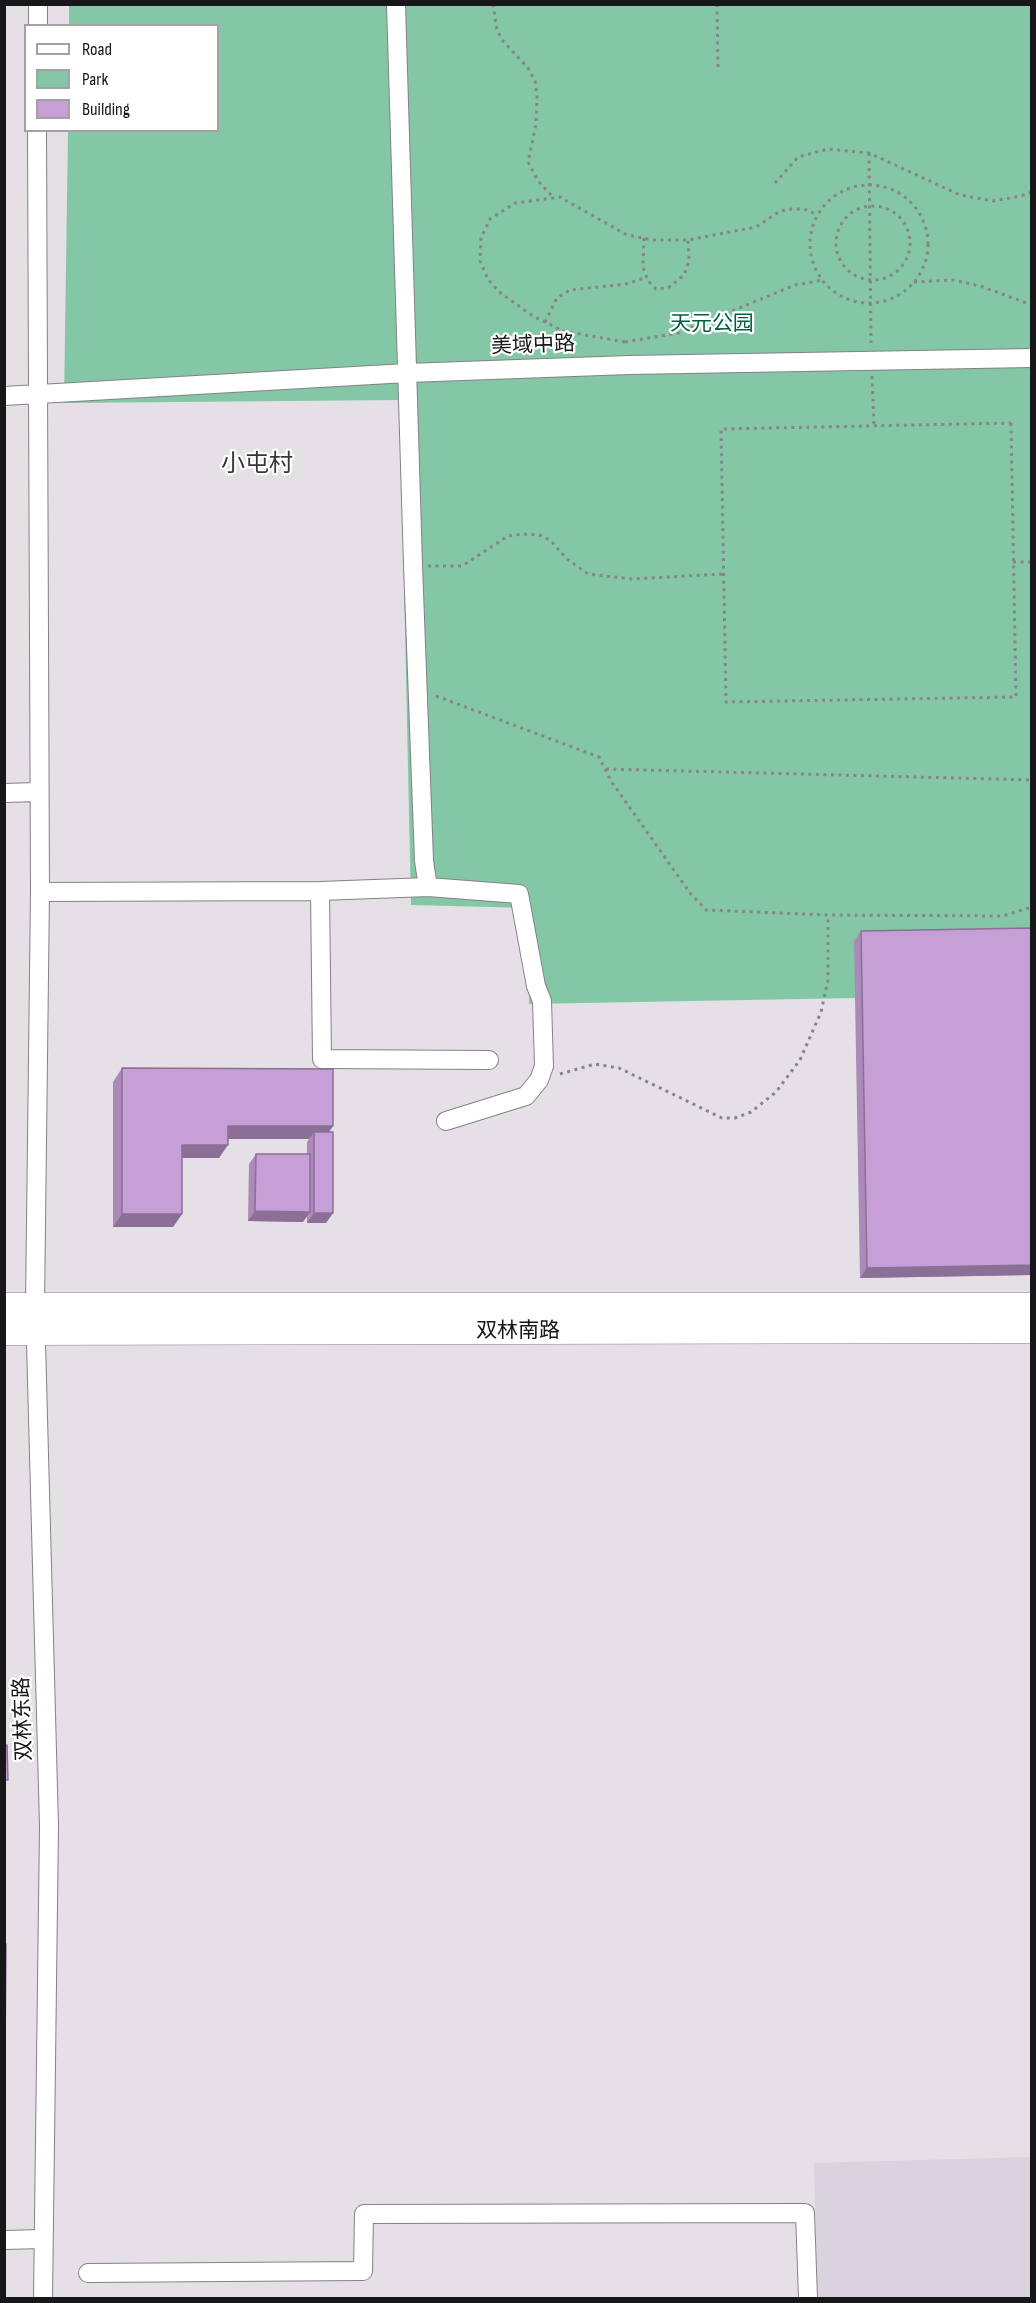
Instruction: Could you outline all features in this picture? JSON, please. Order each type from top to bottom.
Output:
[{"type":"street","points":[[38,4],[38,24]]},
{"type":"street","points":[[396,4],[417,690],[424,861],[428,887]]},
{"type":"street","name":"双林东路","points":[[37,132],[40,892],[34,1306],[49,1826],[43,2298]]},
{"type":"street","name":"美域中路","points":[[4,396],[407,373],[629,364],[1032,358]]},
{"type":"street","points":[[4,793],[38,792]]},
{"type":"street","points":[[40,892],[320,891],[428,887],[519,894],[536,986],[543,1001],[544,1066],[539,1080],[526,1096],[446,1121]]},
{"type":"street","points":[[320,891],[322,1059],[489,1059]]},
{"type":"street","name":"双林南路","points":[[4,1306],[1032,1306]]},
{"type":"street","name":"双林南路","points":[[4,1332],[1032,1330]]},
{"type":"street","points":[[88,2273],[363,2271],[364,2214],[806,2213],[808,2298]]},
{"type":"street","points":[[4,2240],[42,2240]]},
{"type":"path","points":[[493,4],[500,36],[528,68],[535,81],[536,124],[528,162],[538,181],[553,197]]},
{"type":"path","points":[[649,4],[672,4]]},
{"type":"path","points":[[717,4],[718,69]]},
{"type":"path","points":[[775,183],[798,157],[828,149],[869,153],[960,195],[993,201],[1032,192]]},
{"type":"path","points":[[869,153],[874,426]]},
{"type":"path","points":[[869,186],[892,190],[908,200],[921,216],[927,235],[927,256],[920,275],[906,290],[888,300],[871,303],[848,300],[830,289],[811,258],[810,240],[818,216],[824,206],[838,194],[856,187],[869,186]]},
{"type":"path","points":[[818,216],[804,209],[786,210],[756,227],[688,240],[644,238],[627,235],[560,197],[553,197],[515,203],[490,219],[481,238],[480,261],[488,279],[499,292],[545,322],[563,331],[625,342],[679,333],[795,285],[823,280]]},
{"type":"path","points":[[870,207],[890,211],[900,218],[909,239],[909,252],[904,264],[895,273],[871,280],[848,271],[840,261],[836,249],[836,237],[847,217],[856,210],[870,207]]},
{"type":"path","points":[[644,238],[643,267],[646,277],[656,289],[668,288],[684,275],[689,261],[688,240]]},
{"type":"path","points":[[545,322],[558,298],[570,290],[626,284],[646,277]]},
{"type":"path","points":[[914,282],[953,280],[980,286],[1032,305]]},
{"type":"path","points":[[625,342],[629,364]]},
{"type":"path","points":[[1011,423],[1013,562],[1016,697],[726,702],[721,429],[1011,423]]},
{"type":"path","points":[[413,565],[446,568],[462,566],[508,536],[523,534],[539,535],[550,540],[567,559],[588,574],[632,579],[723,574]]},
{"type":"path","points":[[1013,562],[1032,562]]},
{"type":"path","points":[[417,690],[584,749],[599,757],[690,893],[706,910],[828,915],[1003,916],[1032,907]]},
{"type":"path","points":[[606,769],[1032,780]]},
{"type":"path","points":[[539,1080],[595,1064],[603,1065],[642,1076],[722,1118],[735,1118],[751,1112],[776,1092],[800,1060],[821,1012],[828,980],[828,915]]},
{"type":"shaded area","points":[[1031,2157],[1031,2298],[818,2298],[814,2163]]},
{"type":"green space","name":"天元公园","points":[[69,5],[1031,5],[1031,938],[855,941],[856,998],[529,1004],[531,908],[411,905],[400,400],[64,403],[68,132],[219,132],[219,24],[69,24]]},
{"type":"building","points":[[1032,928],[1032,1265],[867,1268],[861,931]]},
{"type":"building","points":[[122,1068],[333,1069],[333,1126],[228,1126],[228,1145],[182,1145],[182,1214],[122,1214]]},
{"type":"building","points":[[314,1132],[333,1132],[333,1213],[314,1213]]},
{"type":"building","points":[[256,1154],[310,1154],[310,1212],[255,1211]]},
{"type":"building","points":[[4,1745],[7,1745],[8,1780],[4,1780]]},
{"type":"building","points":[[4,1944],[6,1944],[5,2051],[4,2051]]},
{"type":"district","name":"小屯村","points":[[257,465]]}]
